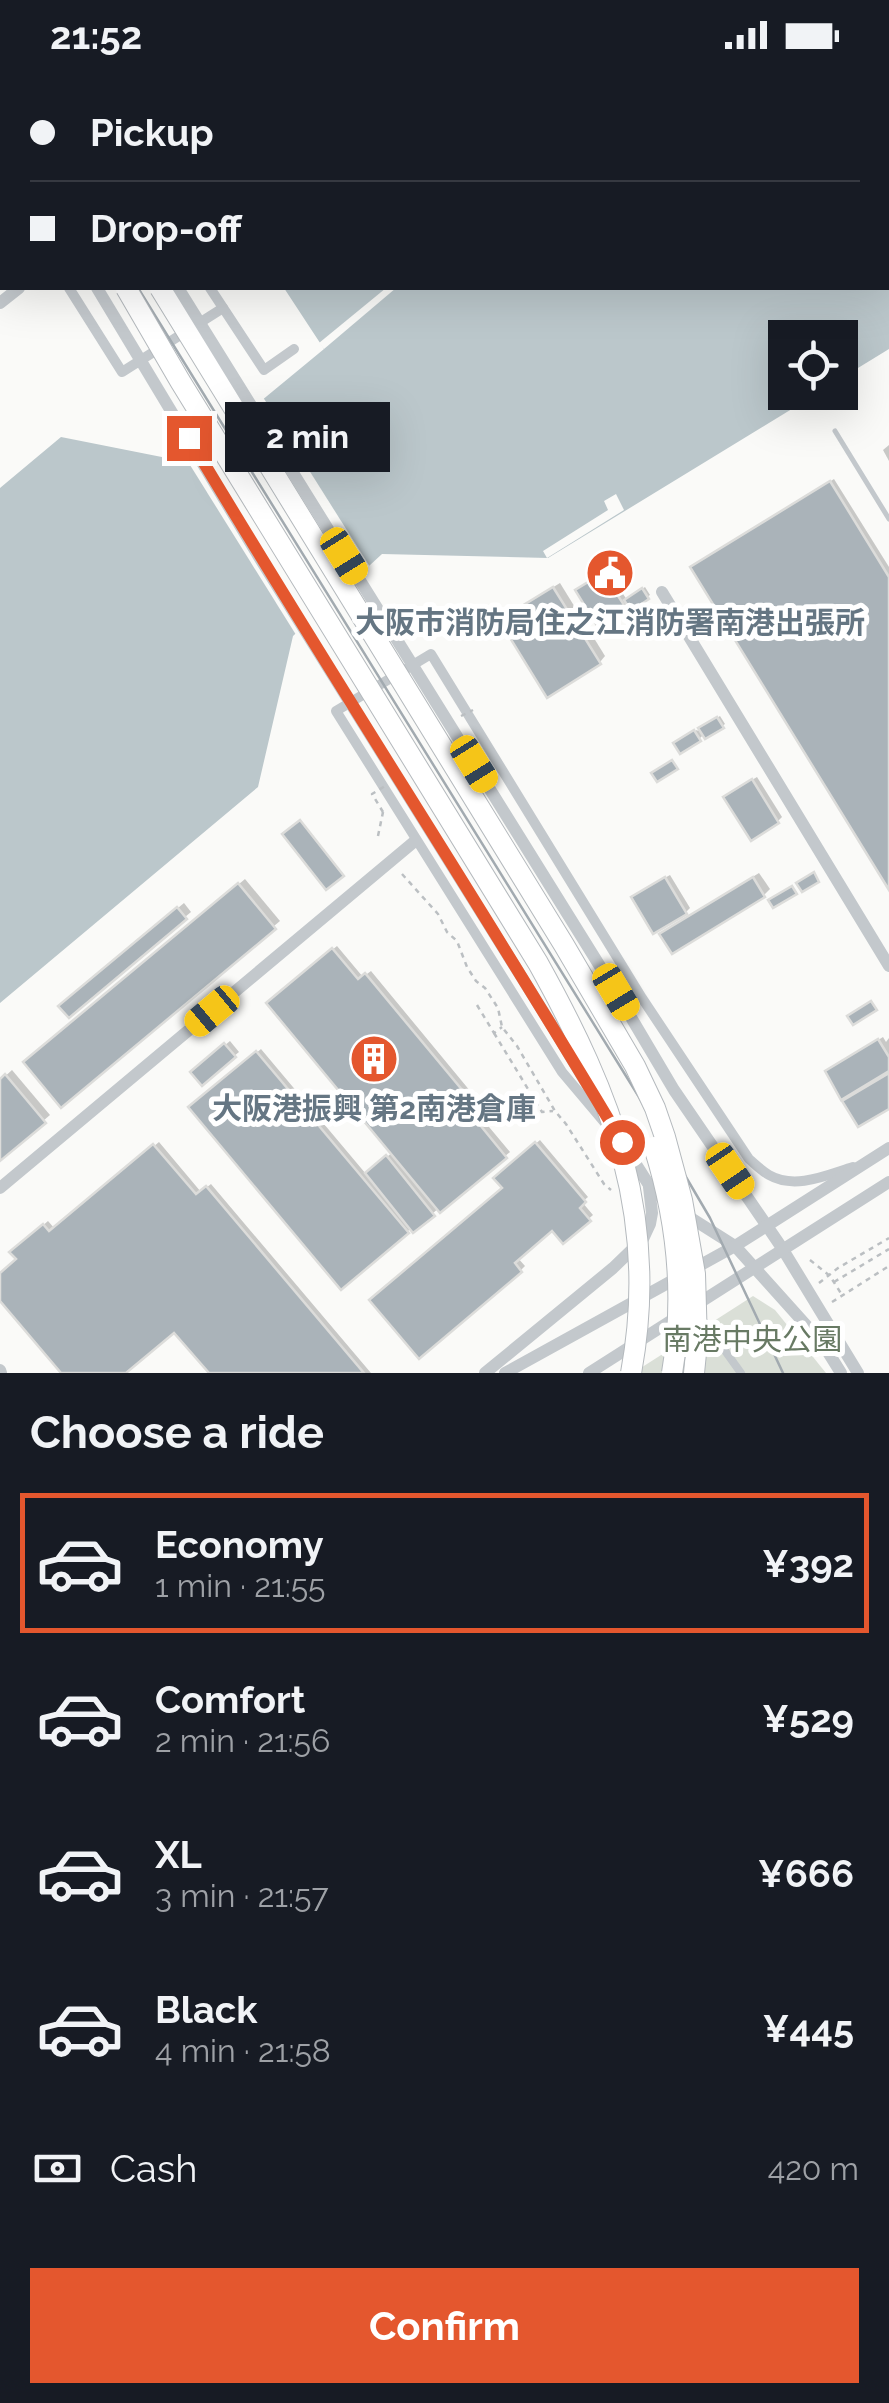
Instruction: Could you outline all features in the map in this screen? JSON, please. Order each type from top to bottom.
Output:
[{"type":"highway","points":[[127,290],[592,1052],[618,1111],[641,1197],[650,1252],[652,1312],[645,1373]]},
{"type":"highway","points":[[161,290],[635,1066],[665,1136],[685,1213],[696,1274],[694,1373]]},
{"type":"highway","points":[[564,945],[637,1098],[658,1158],[671,1214],[677,1268],[678,1328],[672,1373]]},
{"type":"highway","points":[[538,963],[594,1071],[626,1170],[640,1278],[631,1373]]},
{"type":"street","points":[[70,290],[122,372],[223,308]]},
{"type":"street","points":[[98,290],[648,1185],[661,1199],[735,1246],[823,1344],[841,1373]]},
{"type":"street","points":[[179,290],[674,1090],[782,1248],[858,1373]]},
{"type":"street","points":[[211,290],[264,370],[294,349]]},
{"type":"street","points":[[662,592],[889,966]]},
{"type":"street","points":[[622,1142],[562,1072],[336,710],[431,654],[642,998],[749,1159],[784,1181],[804,1181],[862,1165]]},
{"type":"street","points":[[0,1188],[416,841]]},
{"type":"street","points":[[505,1373],[735,1246],[889,1148]]},
{"type":"street","points":[[588,1373],[889,1182]]},
{"type":"street","points":[[485,1373],[613,1268],[643,1238],[652,1213],[648,1185]]},
{"type":"street","points":[[703,1320],[741,1373]]},
{"type":"lane","points":[[835,431],[889,518]]},
{"type":"path","points":[[461,716],[473,710]]},
{"type":"path","points":[[378,836],[382,812],[372,794],[390,782]]},
{"type":"path","points":[[402,874],[457,941],[467,967],[486,988],[498,1008],[502,1027],[554,1111],[613,1192]]},
{"type":"path","points":[[477,1005],[542,1112],[554,1111]]},
{"type":"path","points":[[494,1033],[502,1027]]},
{"type":"path","points":[[818,1284],[889,1238]]},
{"type":"path","points":[[834,1282],[889,1249]]},
{"type":"path","points":[[810,1260],[830,1276],[842,1296]]},
{"type":"path","points":[[830,1303],[889,1266]]},
{"type":"green space","name":"南港中央公園","points":[[753,1296],[775,1310],[826,1373],[633,1373]]},
{"type":"shaded area","points":[[285,290],[889,290],[889,349],[858,368],[858,320],[768,320],[768,410],[790,410],[548,558],[382,554],[293,636],[258,787],[0,1003],[0,488],[61,437],[187,462],[324,349]]},
{"type":"pier","points":[[384,290],[394,290],[324,349],[319,343]]},
{"type":"pier","points":[[261,394],[372,570],[298,638],[185,457]]},
{"type":"pier","points":[[616,494],[624,510],[547,558],[543,551],[608,510],[604,501]]},
{"type":"building","points":[[830,481],[889,577],[889,890],[690,567]]},
{"type":"building","points":[[603,573],[628,611],[599,629],[575,590]]},
{"type":"building","points":[[553,587],[601,664],[547,698],[499,620]]},
{"type":"building","points":[[642,588],[649,599],[631,611],[624,600]]},
{"type":"building","points":[[717,717],[724,728],[705,739],[698,728]]},
{"type":"building","points":[[694,730],[701,741],[680,754],[673,743]]},
{"type":"building","points":[[672,760],[678,769],[657,782],[651,773]]},
{"type":"building","points":[[752,779],[779,823],[751,841],[723,797]]},
{"type":"building","points":[[300,820],[344,876],[326,890],[282,834]]},
{"type":"building","points":[[814,872],[819,882],[802,892],[796,883]]},
{"type":"building","points":[[665,877],[687,914],[653,934],[631,897]]},
{"type":"building","points":[[753,877],[765,897],[672,954],[659,934]]},
{"type":"building","points":[[238,883],[276,929],[61,1108],[23,1062]]},
{"type":"building","points":[[792,886],[797,894],[773,908],[768,900]]},
{"type":"building","points":[[177,907],[187,919],[69,1018],[58,1006]]},
{"type":"building","name":"大阪港振興 第2南港倉庫","points":[[332,948],[358,979],[365,973],[483,1115],[476,1120],[507,1158],[440,1213],[266,1003]]},
{"type":"building","points":[[871,1001],[877,1010],[853,1025],[847,1016]]},
{"type":"building","points":[[878,1039],[889,1057],[889,1071],[841,1100],[825,1071]]},
{"type":"building","points":[[224,1043],[236,1057],[202,1086],[190,1072]]},
{"type":"building","points":[[256,1051],[409,1233],[341,1290],[188,1107]]},
{"type":"building","points":[[889,1073],[889,1109],[858,1127],[842,1101]]},
{"type":"building","points":[[5,1074],[46,1123],[0,1161],[0,1079]]},
{"type":"building","points":[[535,1142],[586,1202],[580,1208],[591,1221],[563,1244],[552,1231],[515,1263],[522,1272],[419,1359],[369,1300],[502,1188],[493,1178]]},
{"type":"building","points":[[153,1144],[196,1194],[206,1186],[364,1373],[209,1373],[174,1333],[126,1373],[61,1373],[0,1301],[0,1273],[16,1259],[9,1252],[43,1224],[49,1231]]},
{"type":"building","points":[[386,1155],[435,1216],[413,1233],[365,1173]]},
{"type":"tram line","points":[[139,290],[639,1097],[710,1218],[783,1373]]},
{"type":"place","name":"大阪市消防局住之江消防署南港出張所","points":[[610,573]]},
{"type":"place","name":"大阪港振興 第2南港倉庫","points":[[374,1059]]},
{"type":"route","points":[[189,438],[622,1142]]}]
